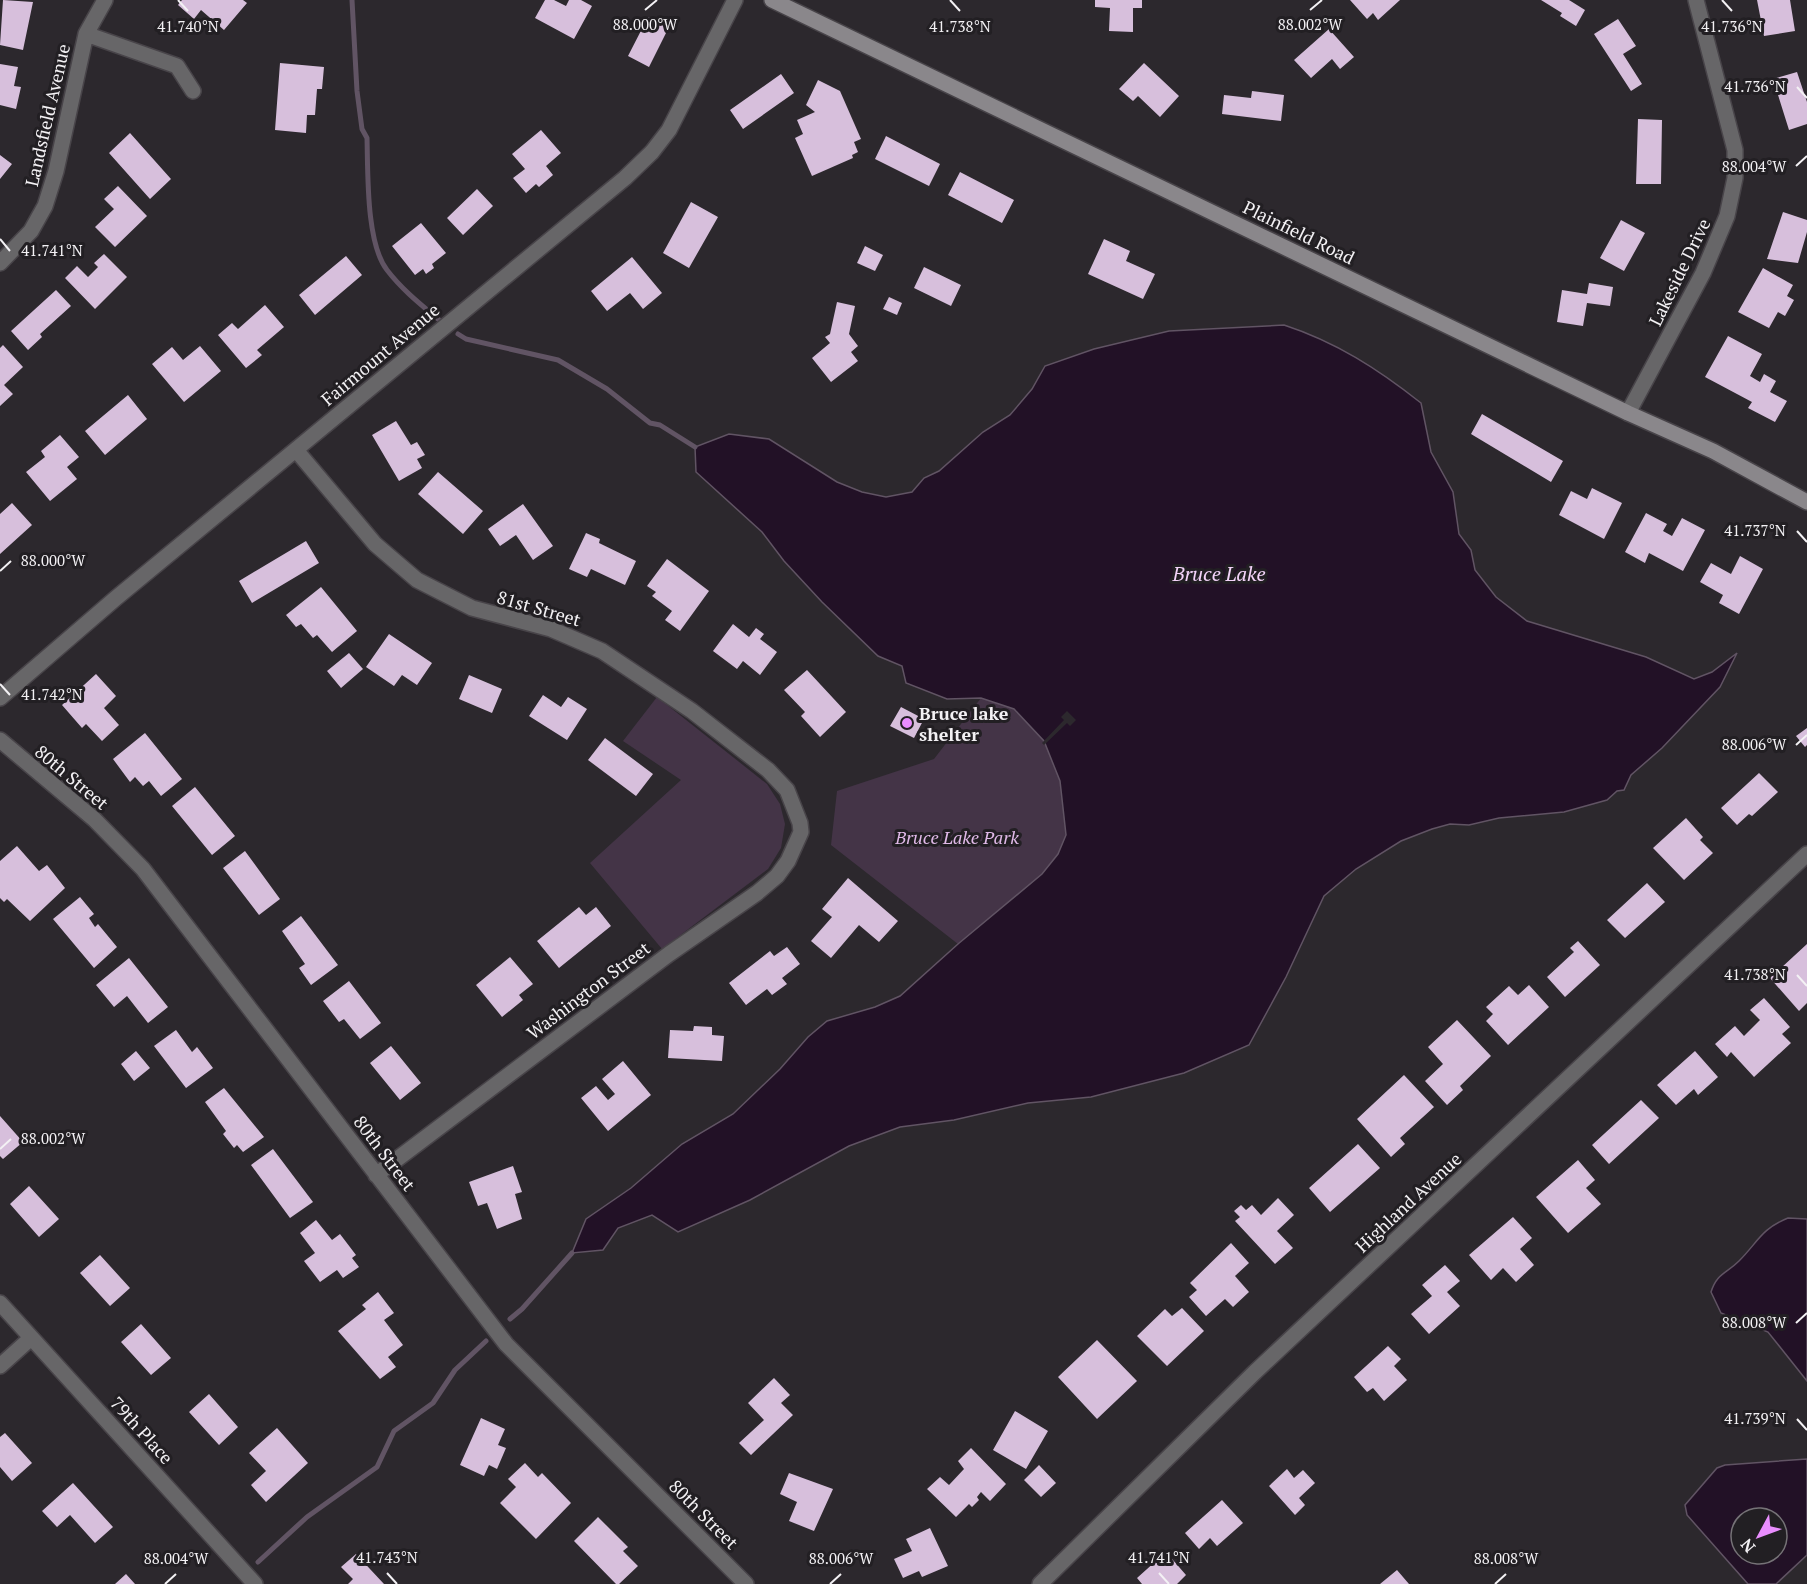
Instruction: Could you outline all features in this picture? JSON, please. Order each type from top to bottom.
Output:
[{"type":"main road","name":"Plainfield Road","points":[[772,0],[1628,413],[1713,451],[1807,502]]},
{"type":"street","name":"Landsfield Avenue","points":[[0,263],[31,231],[45,206],[56,171],[86,34],[105,0]]},
{"type":"street","name":"Fairmount Avenue","points":[[0,698],[625,178],[652,152],[669,130],[688,97],[735,0]]},
{"type":"street","name":"Lakeside Drive","points":[[1628,413],[1703,273],[1727,216],[1735,178],[1735,150],[1696,0]]},
{"type":"street","points":[[86,34],[177,66],[193,91]]},
{"type":"street","name":"81st Street","points":[[296,450],[375,544],[417,580],[472,609],[551,629],[602,651],[684,705],[763,765],[787,790],[800,823]]},
{"type":"street","name":"80th Street","points":[[0,740],[94,819],[143,868],[506,1344],[746,1584]]},
{"type":"street","name":"Washington Street","points":[[376,1175],[669,954],[757,893],[777,876],[788,861],[801,832],[800,823]]},
{"type":"street","name":"Highland Avenue","points":[[1040,1584],[1255,1372],[1807,854]]},
{"type":"street","name":"79th Place","points":[[0,1303],[255,1584]]},
{"type":"street","points":[[0,1366],[31,1338]]},
{"type":"green space","points":[[657,697],[767,784],[780,804],[785,824],[781,848],[768,869],[662,949],[590,863],[681,780],[623,741]]},
{"type":"green space","name":"Bruce Lake Park","points":[[981,698],[1014,709],[1044,741],[1060,781],[1066,835],[1058,854],[1042,874],[958,944],[831,845],[837,791],[934,759]]},
{"type":"water","name":"Bruce Lake","points":[[1284,325],[1339,348],[1389,379],[1421,403],[1431,452],[1453,492],[1459,534],[1471,550],[1475,570],[1496,597],[1527,621],[1646,657],[1694,679],[1712,672],[1737,653],[1720,687],[1662,748],[1631,775],[1624,790],[1617,791],[1607,800],[1564,812],[1499,818],[1469,825],[1450,824],[1401,841],[1356,869],[1324,896],[1286,977],[1249,1045],[1184,1073],[1091,1097],[1028,1103],[954,1120],[900,1127],[849,1146],[750,1200],[678,1232],[652,1215],[618,1228],[603,1250],[572,1253],[586,1219],[631,1188],[682,1144],[733,1114],[780,1069],[808,1037],[827,1021],[875,1007],[900,996],[1042,874],[1058,854],[1066,835],[1060,781],[1044,741],[1014,709],[981,698],[947,699],[906,683],[902,666],[878,656],[822,602],[784,561],[762,532],[696,472],[695,447],[729,434],[769,439],[837,482],[862,492],[886,497],[912,492],[924,478],[939,471],[983,432],[1010,415],[1032,389],[1045,366],[1094,349],[1169,331]]},
{"type":"water","points":[[1788,1218],[1807,1219],[1807,1381],[1768,1332],[1721,1313],[1711,1292],[1719,1277],[1739,1261],[1766,1231]]},
{"type":"water","points":[[1807,1459],[1807,1555],[1776,1584],[1748,1584],[1732,1566],[1789,1566],[1789,1506],[1729,1506],[1729,1563],[1687,1515],[1685,1505],[1717,1468],[1725,1465]]},
{"type":"pier","points":[[1067,711],[1076,720],[1070,726],[1067,723],[1044,745],[1042,743],[1064,720],[1061,717]]},
{"type":"building","points":[[3,0],[33,2],[23,50],[0,45]]},
{"type":"building","points":[[182,0],[243,0],[247,3],[224,30],[201,10],[194,19],[178,5]]},
{"type":"building","points":[[545,0],[554,0],[566,6],[569,0],[581,0],[592,6],[574,39],[535,18]]},
{"type":"building","points":[[1095,0],[1142,0],[1142,8],[1133,8],[1133,32],[1109,31],[1110,8],[1095,7]]},
{"type":"building","points":[[1350,0],[1400,0],[1378,20],[1373,13],[1367,19]]},
{"type":"building","points":[[1541,0],[1569,0],[1585,10],[1576,26],[1560,16],[1562,13]]},
{"type":"building","points":[[1757,0],[1790,0],[1795,31],[1764,36]]},
{"type":"building","points":[[648,17],[669,27],[649,67],[628,56]]},
{"type":"building","points":[[1618,19],[1636,46],[1623,54],[1642,84],[1631,91],[1594,34]]},
{"type":"building","points":[[1329,29],[1354,57],[1340,69],[1332,59],[1311,78],[1294,60]]},
{"type":"building","points":[[280,63],[324,67],[322,89],[317,89],[315,115],[307,115],[306,133],[275,130]]},
{"type":"building","points":[[1144,63],[1179,96],[1160,117],[1138,96],[1133,101],[1119,89]]},
{"type":"building","points":[[0,64],[18,67],[14,86],[21,87],[16,109],[0,105]]},
{"type":"building","points":[[1797,72],[1807,102],[1807,124],[1789,130],[1773,79]]},
{"type":"building","points":[[781,74],[794,93],[743,129],[730,110]]},
{"type":"building","points":[[818,80],[840,91],[861,139],[854,142],[858,152],[852,155],[853,158],[812,176],[795,138],[803,134],[797,120],[815,112],[806,105]]},
{"type":"building","points":[[1252,91],[1284,95],[1281,121],[1222,114],[1224,95],[1251,98]]},
{"type":"building","points":[[1638,119],[1662,120],[1661,184],[1636,184]]},
{"type":"building","points":[[541,130],[561,153],[546,166],[553,175],[539,187],[536,184],[526,193],[513,178],[525,169],[512,154]]},
{"type":"building","points":[[130,133],[171,179],[150,199],[109,153]]},
{"type":"building","points":[[886,136],[940,164],[929,186],[875,159]]},
{"type":"building","points":[[0,155],[12,164],[0,179]]},
{"type":"building","points":[[960,172],[1014,200],[1002,223],[948,195]]},
{"type":"building","points":[[118,186],[147,216],[115,247],[95,227],[114,209],[104,199]]},
{"type":"building","points":[[477,189],[493,206],[463,235],[447,218]]},
{"type":"building","points":[[691,202],[718,217],[689,268],[663,253]]},
{"type":"building","points":[[1783,212],[1807,220],[1807,232],[1798,263],[1767,259]]},
{"type":"building","points":[[1621,220],[1645,233],[1624,271],[1600,258]]},
{"type":"building","points":[[421,223],[446,253],[432,264],[434,268],[426,274],[423,269],[415,275],[392,246]]},
{"type":"building","points":[[1104,239],[1130,251],[1126,261],[1155,274],[1143,299],[1088,274]]},
{"type":"building","points":[[865,246],[883,255],[875,271],[857,263]]},
{"type":"building","points":[[104,254],[127,277],[95,309],[65,278],[77,266],[88,277],[98,267],[94,263]]},
{"type":"building","points":[[346,256],[362,275],[315,315],[299,295]]},
{"type":"building","points":[[632,257],[662,293],[643,309],[630,293],[607,311],[591,291]]},
{"type":"building","points":[[924,267],[961,285],[951,306],[914,288]]},
{"type":"building","points":[[1763,268],[1793,285],[1787,296],[1794,300],[1785,316],[1778,312],[1769,328],[1738,312]]},
{"type":"building","points":[[1589,283],[1613,287],[1610,306],[1587,303],[1583,326],[1557,322],[1562,290],[1587,294]]},
{"type":"building","points":[[56,290],[71,306],[40,334],[42,337],[28,350],[11,331]]},
{"type":"building","points":[[889,297],[902,303],[897,315],[883,309]]},
{"type":"building","points":[[837,302],[855,306],[849,334],[858,346],[851,352],[858,361],[831,382],[812,358],[830,343],[825,337],[830,334]]},
{"type":"building","points":[[265,305],[284,327],[257,350],[262,355],[246,368],[218,335],[232,323],[238,329]]},
{"type":"building","points":[[1728,336],[1762,354],[1750,376],[1760,382],[1764,374],[1776,381],[1770,392],[1787,401],[1775,422],[1748,408],[1752,402],[1705,377]]},
{"type":"building","points":[[3,345],[23,367],[4,385],[13,394],[0,406],[0,348]]},
{"type":"building","points":[[200,346],[221,371],[184,402],[152,364],[172,347],[183,360]]},
{"type":"building","points":[[128,395],[147,419],[105,455],[85,431]]},
{"type":"building","points":[[1482,414],[1563,461],[1551,482],[1471,434]]},
{"type":"building","points":[[396,421],[411,445],[417,442],[425,455],[417,459],[422,468],[399,481],[372,435]]},
{"type":"building","points":[[60,435],[79,457],[67,467],[77,479],[50,501],[26,472],[45,457],[41,451]]},
{"type":"building","points":[[438,472],[483,511],[463,534],[418,494]]},
{"type":"building","points":[[1592,488],[1622,503],[1604,539],[1559,515],[1571,491],[1587,499]]},
{"type":"building","points":[[12,503],[32,525],[0,554],[0,514]]},
{"type":"building","points":[[523,504],[553,546],[533,560],[516,535],[500,546],[488,529]]},
{"type":"building","points":[[1646,513],[1667,524],[1663,531],[1672,536],[1682,518],[1705,530],[1683,571],[1649,553],[1645,563],[1625,552]]},
{"type":"building","points":[[586,533],[600,539],[599,543],[636,561],[625,585],[591,569],[587,577],[569,569]]},
{"type":"building","points":[[306,541],[319,563],[252,603],[239,581]]},
{"type":"building","points":[[1740,556],[1763,569],[1739,614],[1719,603],[1723,595],[1700,582],[1711,563],[1731,574]]},
{"type":"building","points":[[667,559],[709,591],[680,631],[665,620],[672,611],[652,596],[656,592],[647,586]]},
{"type":"building","points":[[321,587],[357,631],[332,652],[317,635],[313,638],[301,624],[296,627],[286,615]]},
{"type":"building","points":[[733,624],[749,637],[756,628],[764,634],[760,639],[777,652],[760,675],[743,661],[737,669],[713,651]]},
{"type":"building","points":[[389,634],[432,663],[417,685],[402,675],[394,686],[366,667]]},
{"type":"building","points":[[349,653],[363,669],[341,688],[327,671]]},
{"type":"building","points":[[807,670],[846,712],[820,737],[801,716],[805,712],[784,690]]},
{"type":"building","points":[[96,674],[116,696],[104,708],[119,725],[102,741],[86,724],[82,728],[62,705]]},
{"type":"building","points":[[469,675],[502,689],[492,713],[459,699]]},
{"type":"building","points":[[543,695],[561,707],[568,697],[587,709],[567,740],[529,716]]},
{"type":"building","name":"Bruce lake shelter","points":[[901,707],[924,719],[914,738],[890,726]]},
{"type":"building","points":[[1807,728],[1807,745],[1805,747],[1796,736]]},
{"type":"building","points":[[145,733],[182,779],[161,796],[149,781],[143,786],[135,777],[130,782],[113,759]]},
{"type":"building","points":[[605,738],[653,774],[636,796],[588,760]]},
{"type":"building","points":[[1759,773],[1778,792],[1752,816],[1749,814],[1737,825],[1721,808]]},
{"type":"building","points":[[195,787],[235,836],[212,855],[172,806]]},
{"type":"building","points":[[1686,818],[1703,837],[1700,840],[1713,853],[1684,880],[1653,848]]},
{"type":"building","points":[[17,846],[39,871],[47,865],[65,888],[30,921],[7,899],[4,902],[0,898],[0,861]]},
{"type":"building","points":[[245,851],[280,899],[259,915],[223,868]]},
{"type":"building","points":[[848,878],[898,921],[879,942],[859,925],[831,958],[811,941],[832,917],[822,909]]},
{"type":"building","points":[[1647,883],[1665,902],[1625,938],[1607,920]]},
{"type":"building","points":[[80,897],[94,914],[89,918],[95,927],[98,924],[117,947],[94,968],[53,919]]},
{"type":"building","points":[[579,907],[586,915],[596,907],[611,926],[559,968],[537,941]]},
{"type":"building","points":[[301,916],[338,965],[311,985],[299,968],[305,964],[282,931]]},
{"type":"building","points":[[1578,941],[1600,965],[1565,997],[1547,977],[1574,952],[1570,948]]},
{"type":"building","points":[[1807,944],[1807,1003],[1799,1011],[1770,978]]},
{"type":"building","points":[[787,947],[800,964],[782,978],[787,984],[772,995],[767,989],[746,1005],[729,983],[770,951],[774,956]]},
{"type":"building","points":[[510,957],[533,984],[519,995],[523,1000],[502,1017],[476,985]]},
{"type":"building","points":[[129,958],[168,1007],[148,1023],[127,996],[114,1007],[96,985]]},
{"type":"building","points":[[349,981],[381,1023],[360,1039],[344,1019],[339,1022],[323,1001]]},
{"type":"building","points":[[1529,985],[1549,1007],[1508,1045],[1486,1021],[1493,1014],[1486,1007],[1509,986],[1518,995]]},
{"type":"building","points":[[1764,998],[1790,1027],[1782,1034],[1791,1043],[1754,1077],[1731,1052],[1727,1057],[1715,1044],[1735,1026],[1744,1036],[1760,1020],[1750,1010]]},
{"type":"building","points":[[1457,1020],[1491,1056],[1460,1086],[1463,1090],[1447,1105],[1425,1081],[1443,1064],[1428,1047]]},
{"type":"building","points":[[694,1026],[712,1027],[712,1035],[724,1036],[722,1061],[668,1058],[670,1030],[693,1031]]},
{"type":"building","points":[[176,1030],[192,1052],[197,1047],[213,1068],[186,1088],[154,1046]]},
{"type":"building","points":[[391,1046],[421,1083],[400,1100],[370,1063]]},
{"type":"building","points":[[136,1051],[150,1068],[134,1081],[121,1064]]},
{"type":"building","points":[[1695,1051],[1718,1077],[1698,1095],[1694,1089],[1676,1105],[1657,1085]]},
{"type":"building","points":[[623,1061],[651,1095],[608,1131],[581,1098],[596,1086],[608,1100],[615,1094],[602,1079]]},
{"type":"building","points":[[1404,1075],[1434,1107],[1400,1138],[1405,1144],[1391,1157],[1357,1119]]},
{"type":"building","points":[[224,1088],[264,1137],[243,1152],[237,1145],[234,1148],[223,1134],[226,1131],[205,1102]]},
{"type":"building","points":[[1641,1100],[1659,1118],[1609,1164],[1592,1145]]},
{"type":"building","points":[[0,1116],[23,1142],[3,1159],[0,1156]]},
{"type":"building","points":[[1358,1144],[1380,1168],[1330,1212],[1309,1188]]},
{"type":"building","points":[[273,1149],[313,1202],[290,1218],[251,1165]]},
{"type":"building","points":[[1578,1160],[1595,1180],[1586,1188],[1601,1204],[1568,1233],[1536,1197]]},
{"type":"building","points":[[513,1166],[522,1192],[515,1194],[522,1219],[497,1229],[487,1203],[478,1206],[469,1182]]},
{"type":"building","points":[[29,1186],[59,1219],[39,1237],[10,1204]]},
{"type":"building","points":[[1278,1198],[1294,1215],[1277,1231],[1293,1248],[1275,1264],[1235,1221],[1240,1217],[1234,1211],[1241,1205],[1246,1210],[1252,1205],[1261,1215]]},
{"type":"building","points":[[1513,1217],[1532,1238],[1520,1249],[1534,1265],[1516,1282],[1503,1268],[1491,1280],[1469,1255]]},
{"type":"building","points":[[316,1220],[332,1240],[340,1234],[356,1255],[352,1258],[359,1267],[343,1278],[337,1270],[320,1282],[304,1261],[315,1253],[300,1233]]},
{"type":"building","points":[[1231,1243],[1249,1263],[1235,1276],[1249,1292],[1233,1307],[1225,1299],[1206,1316],[1189,1297],[1197,1290],[1190,1283]]},
{"type":"building","points":[[100,1255],[130,1288],[110,1306],[80,1273]]},
{"type":"building","points":[[1445,1265],[1460,1281],[1447,1292],[1460,1306],[1429,1334],[1411,1314],[1432,1296],[1422,1285]]},
{"type":"building","points":[[378,1292],[394,1313],[384,1320],[403,1345],[388,1357],[396,1367],[380,1379],[338,1331],[366,1309],[362,1305]]},
{"type":"building","points":[[1182,1308],[1204,1331],[1167,1366],[1137,1336],[1165,1309],[1172,1316]]},
{"type":"building","points":[[141,1324],[171,1358],[151,1375],[121,1342]]},
{"type":"building","points":[[1097,1340],[1137,1381],[1097,1419],[1058,1377]]},
{"type":"building","points":[[1388,1346],[1401,1359],[1394,1366],[1407,1380],[1384,1401],[1373,1388],[1367,1392],[1354,1377]]},
{"type":"building","points":[[774,1378],[790,1395],[781,1403],[793,1415],[751,1455],[739,1443],[764,1420],[748,1403]]},
{"type":"building","points":[[209,1394],[238,1427],[219,1445],[189,1412]]},
{"type":"building","points":[[1015,1411],[1048,1431],[1026,1469],[993,1450]]},
{"type":"building","points":[[481,1418],[505,1429],[498,1445],[506,1448],[497,1469],[489,1465],[484,1476],[460,1465]]},
{"type":"building","points":[[277,1428],[308,1463],[266,1502],[251,1485],[266,1471],[249,1453]]},
{"type":"building","points":[[5,1433],[32,1463],[12,1481],[0,1467],[0,1437]]},
{"type":"building","points":[[971,1448],[1006,1484],[990,1501],[981,1492],[977,1497],[979,1500],[972,1507],[969,1504],[956,1517],[927,1489],[940,1477],[949,1485],[964,1469],[958,1461]]},
{"type":"building","points":[[525,1463],[538,1477],[542,1473],[571,1503],[536,1539],[500,1503],[516,1487],[508,1479]]},
{"type":"building","points":[[1039,1465],[1056,1483],[1041,1497],[1024,1480]]},
{"type":"building","points":[[1287,1469],[1294,1478],[1303,1470],[1315,1483],[1299,1498],[1305,1505],[1295,1515],[1269,1486]]},
{"type":"building","points":[[789,1473],[833,1489],[814,1531],[789,1521],[797,1502],[780,1494]]},
{"type":"building","points":[[73,1483],[113,1527],[95,1543],[70,1515],[57,1527],[42,1511]]},
{"type":"building","points":[[1222,1500],[1243,1523],[1217,1546],[1210,1538],[1199,1549],[1185,1533]]},
{"type":"building","points":[[598,1517],[628,1547],[623,1551],[638,1566],[619,1584],[616,1584],[574,1541]]},
{"type":"building","points":[[930,1528],[948,1566],[922,1577],[919,1571],[903,1578],[894,1559],[912,1551],[906,1539]]},
{"type":"building","points":[[1166,1552],[1186,1575],[1177,1584],[1142,1584],[1137,1578]]},
{"type":"building","points":[[356,1554],[384,1584],[348,1584],[353,1579],[341,1567]]},
{"type":"building","points":[[1397,1570],[1409,1584],[1380,1584]]},
{"type":"building","points":[[126,1574],[135,1584],[115,1584]]},
{"type":"waterway","points":[[352,0],[357,91],[362,129],[367,138],[368,188],[375,243],[380,258],[393,278],[444,324]]},
{"type":"waterway","points":[[458,334],[466,339],[558,360],[607,389],[650,423],[660,425],[695,447]]},
{"type":"waterway","points":[[510,1319],[522,1309],[572,1253]]},
{"type":"waterway","points":[[258,1562],[307,1517],[377,1467],[394,1431],[433,1403],[455,1370],[486,1341]]},
{"type":"place","name":"Bruce lake shelter","points":[[907,723]]}]
